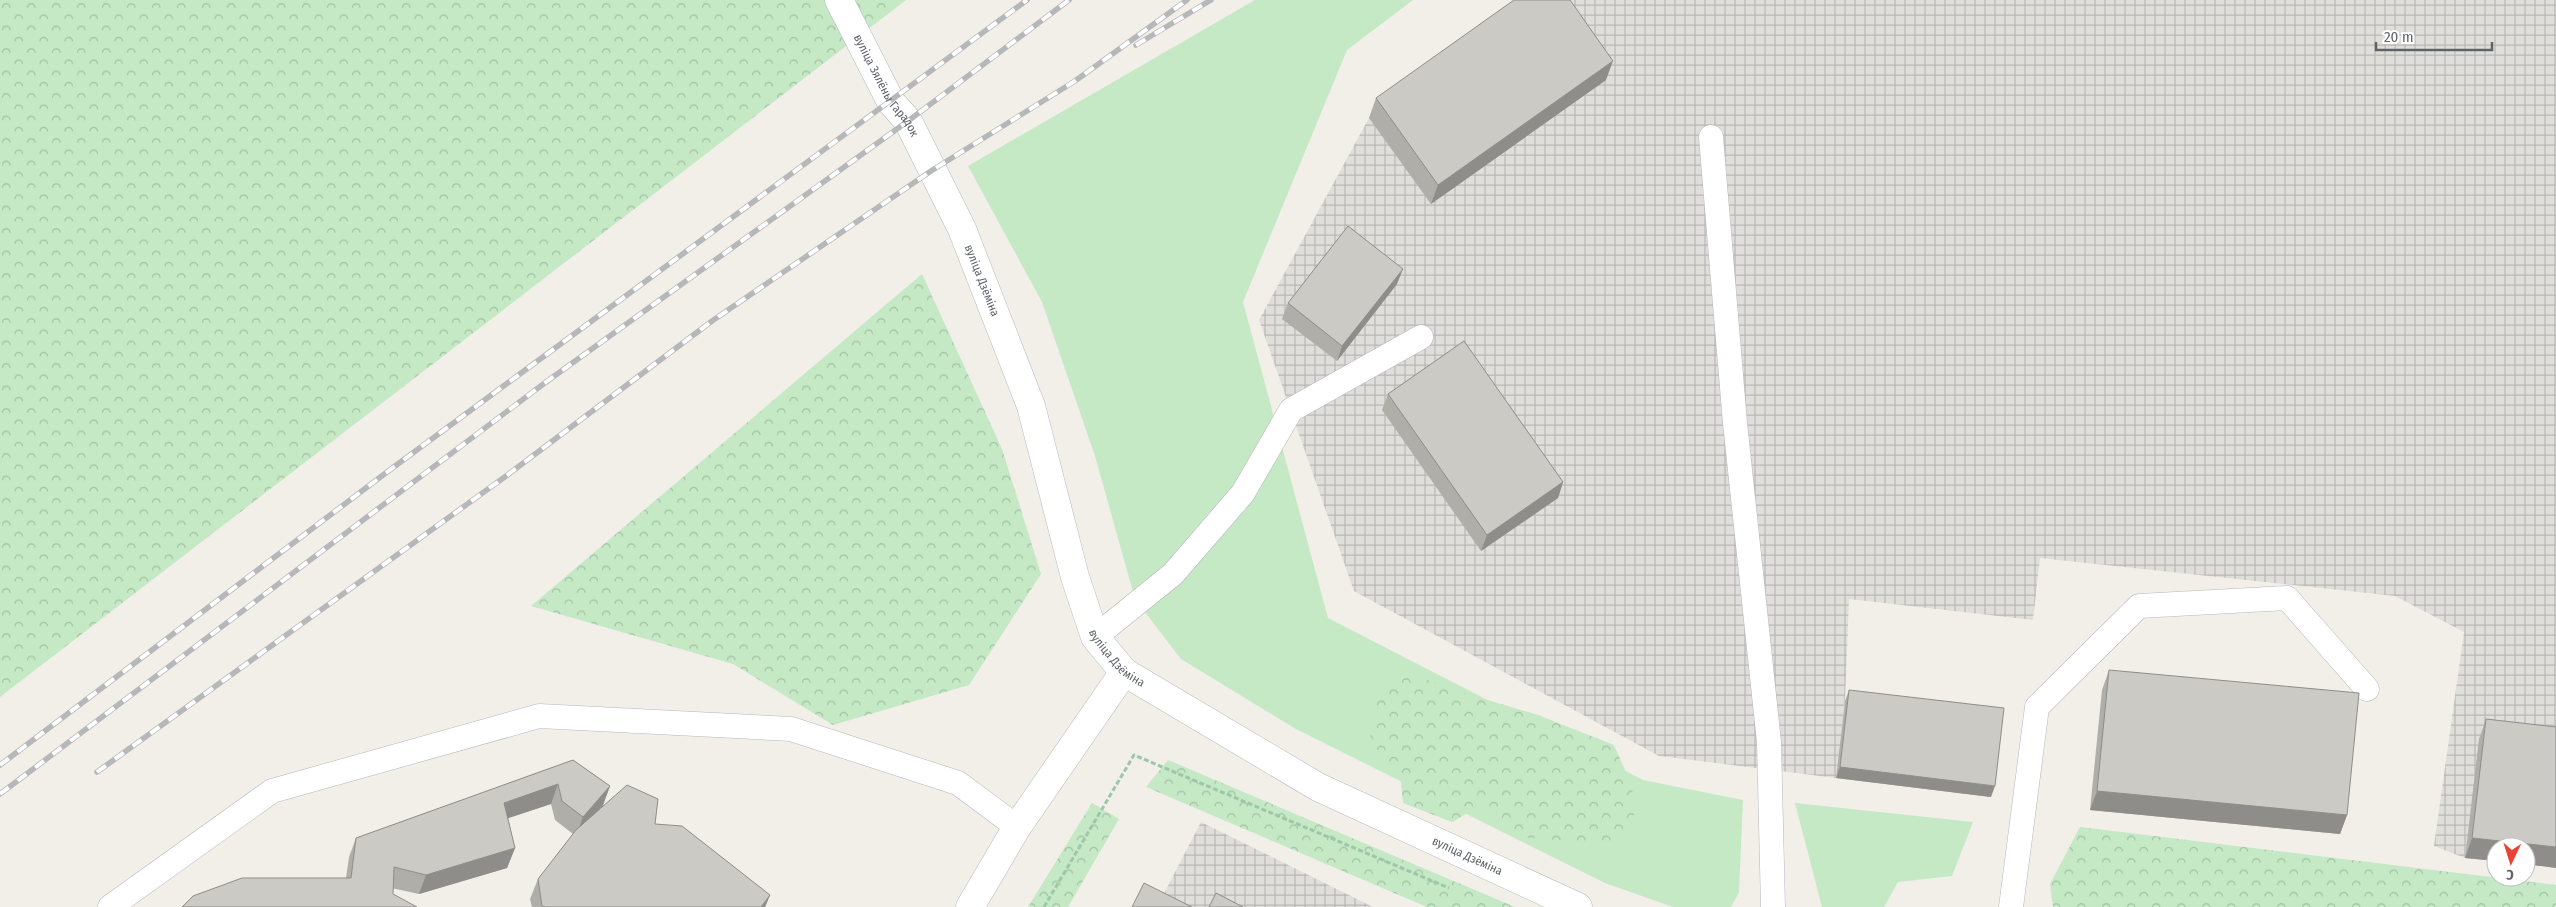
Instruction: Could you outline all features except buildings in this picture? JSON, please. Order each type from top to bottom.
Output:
[{"type":"street","name":"вуліца Зялёны Гарадок","points":[[839,0],[891,102],[908,121],[931,171]]},
{"type":"street","name":"вуліца Дзёміна","points":[[931,171],[962,228],[1031,406],[1075,577],[1095,637],[1124,672],[1318,787],[1578,907]]},
{"type":"street","points":[[970,907],[1017,827],[1124,672]]},
{"type":"lane","points":[[1711,137],[1735,423],[1769,742],[1772,907]]},
{"type":"lane","points":[[1095,637],[1173,574],[1243,494],[1291,410],[1421,337]]},
{"type":"lane","points":[[2011,907],[2038,706],[2139,606],[2287,598],[2367,689]]},
{"type":"lane","points":[[110,907],[272,791],[539,716],[791,729],[958,783],[1017,827]]},
{"type":"path","points":[[1044,907],[1134,755],[1458,892]]},
{"type":"shaded area","points":[[1534,0],[2556,0],[2556,868],[2536,854],[2536,837],[2486,837],[2486,851],[2465,858],[2434,846],[2464,632],[2395,596],[2040,558],[2033,620],[1849,599],[1845,701],[1836,778],[1659,756],[1354,591],[1259,320],[1369,118]]},
{"type":"shaded area","points":[[1201,822],[1373,907],[1157,907]]},
{"type":"green space","points":[[0,0],[906,0],[0,697]]},
{"type":"green space","points":[[1255,0],[1413,0],[1347,50],[1243,302],[1328,618],[1643,780],[1743,800],[1739,892],[1731,907],[1673,907],[1605,883],[1296,729],[1181,659],[1135,599],[1095,456],[1042,302],[968,166]]},
{"type":"green space","points":[[922,274],[1002,449],[1041,574],[969,685],[833,725],[733,664],[531,606]]},
{"type":"green space","points":[[1412,674],[1461,692],[1538,715],[1614,745],[1632,786],[1635,830],[1614,844],[1517,837],[1478,807],[1452,822],[1403,803],[1400,773],[1368,740],[1379,721],[1372,687]]},
{"type":"green space","points":[[1168,760],[1515,907],[1427,907],[1146,787]]},
{"type":"green space","points":[[1092,803],[1119,819],[1068,907],[1028,907]]},
{"type":"green space","points":[[1795,803],[1973,822],[1952,876],[1898,882],[1884,907],[1822,907]]},
{"type":"green space","points":[[2080,827],[2486,876],[2486,887],[2536,887],[2536,883],[2556,885],[2556,907],[2053,907],[2050,884]]},
{"type":"railway","points":[[0,765],[387,472],[1027,0]]},
{"type":"railway","points":[[0,794],[546,382],[908,121],[1069,0]]},
{"type":"railway","points":[[97,772],[506,476],[712,321],[931,171],[1075,81],[1187,0]]},
{"type":"railway","points":[[1136,45],[1211,0]]}]
